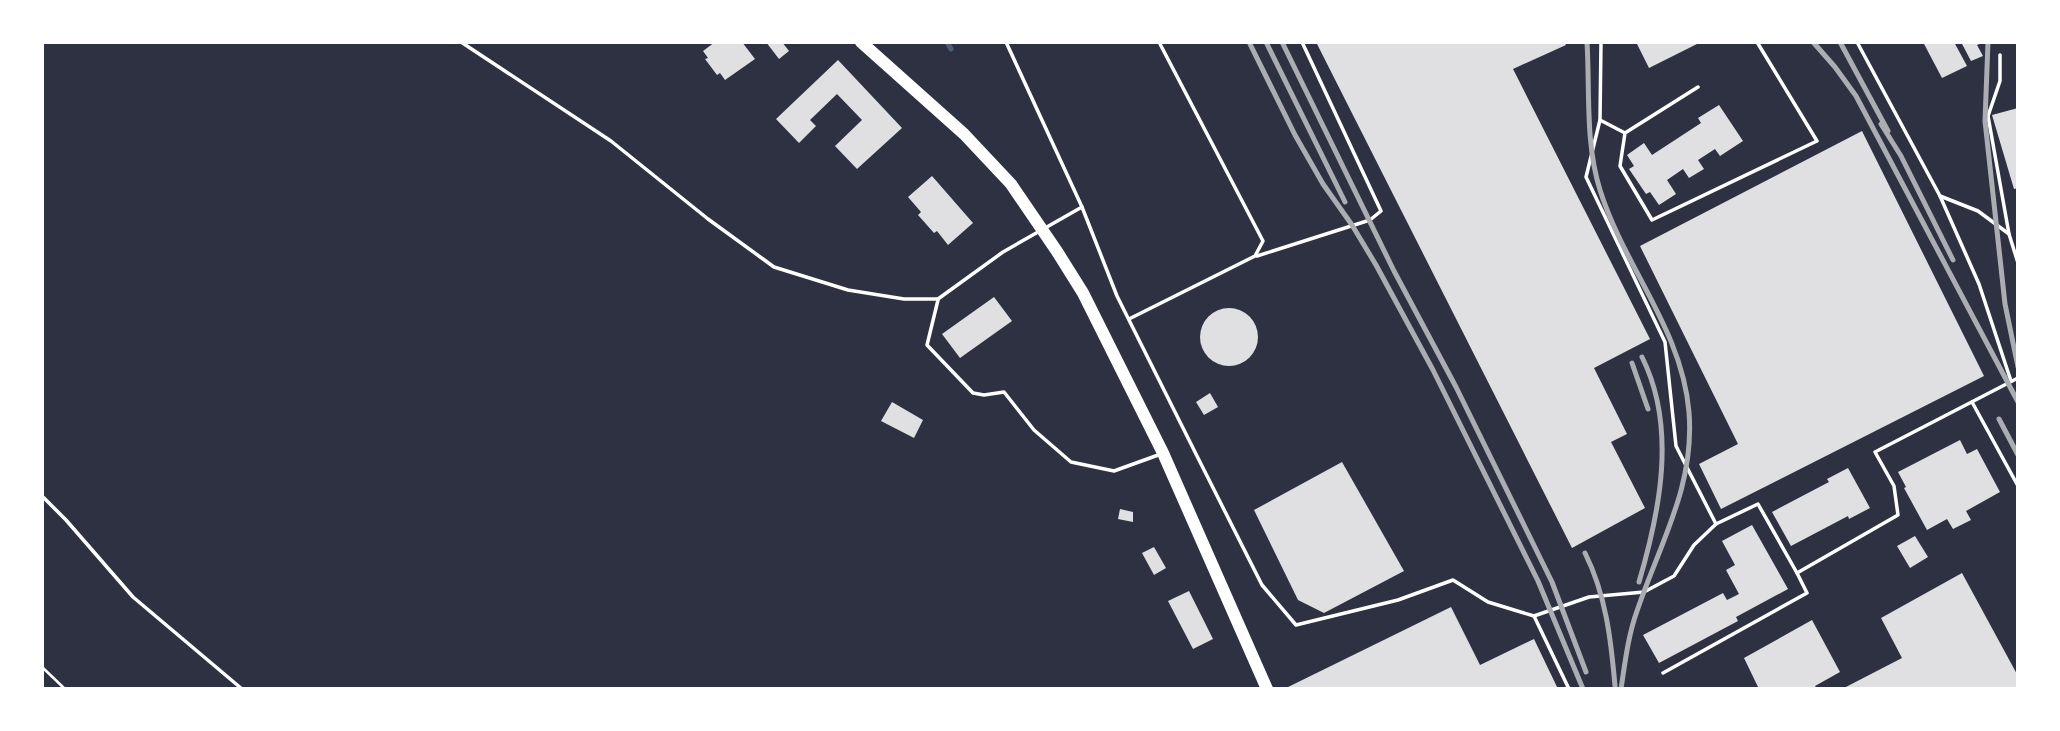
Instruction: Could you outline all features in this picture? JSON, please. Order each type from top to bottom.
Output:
[{"type":"main road","points":[[861,42],[964,134],[1011,184],[1083,293],[1163,453],[1267,689]]},
{"type":"lane","points":[[461,42],[611,141],[708,219],[774,267],[848,290],[904,299],[938,299],[1003,252],[1082,207]]},
{"type":"lane","points":[[1006,42],[1082,207],[1117,296],[1262,585],[1296,625],[1398,600],[1453,580],[1488,602],[1534,616],[1589,597],[1644,592],[1674,576],[1694,545],[1716,524],[1758,504],[1807,593],[1663,673]]},
{"type":"lane","points":[[1159,42],[1263,241],[1255,257]]},
{"type":"lane","points":[[1129,319],[1255,257],[1370,220],[1381,211],[1302,42]]},
{"type":"lane","points":[[1601,42],[1600,120],[1586,177],[1665,342],[1676,446],[1716,524]]},
{"type":"lane","points":[[1698,87],[1625,133],[1620,166],[1652,220],[1817,141],[1757,42]]},
{"type":"lane","points":[[1857,42],[1940,196],[1979,284],[2011,382]]},
{"type":"lane","points":[[2000,54],[2000,81],[1988,116],[2009,234],[2018,263]]},
{"type":"lane","points":[[1600,120],[1625,133]]},
{"type":"lane","points":[[1940,196],[1978,211],[2009,234]]},
{"type":"lane","points":[[938,299],[927,345],[973,393],[984,395],[1004,392],[1034,430],[1071,462],[1114,471],[1163,453]]},
{"type":"lane","points":[[1797,573],[1898,515],[1894,486],[1875,452],[2018,378]]},
{"type":"lane","points":[[1971,402],[2018,486]]},
{"type":"lane","points":[[42,496],[133,597],[242,689]]},
{"type":"lane","points":[[1534,616],[1569,689]]},
{"type":"path","points":[[42,667],[65,689]]},
{"type":"building","points":[[715,42],[742,42],[755,59],[725,80],[720,73],[717,75],[705,59],[708,58],[703,51]]},
{"type":"building","points":[[766,42],[782,42],[789,51],[779,59]]},
{"type":"building","points":[[1316,42],[1564,42],[1566,45],[1513,69],[1650,339],[1594,368],[1627,434],[1611,442],[1645,508],[1572,548]]},
{"type":"building","points":[[1636,42],[1701,42],[1649,68]]},
{"type":"building","points":[[1923,42],[1954,42],[1967,66],[1942,78]]},
{"type":"building","points":[[1961,42],[1984,42],[1977,45],[1983,56],[1971,61]]},
{"type":"building","points":[[838,60],[902,128],[857,169],[835,146],[862,120],[837,94],[810,120],[816,126],[799,143],[776,119]]},
{"type":"building","points":[[1719,105],[1743,141],[1720,156],[1715,149],[1698,160],[1704,169],[1689,178],[1683,169],[1667,180],[1676,194],[1659,205],[1650,192],[1646,194],[1629,169],[1634,166],[1627,155],[1644,143],[1652,155],[1701,123],[1698,118]]},
{"type":"building","points":[[2018,108],[2018,188],[2014,189],[1992,115]]},
{"type":"building","points":[[1862,131],[1984,376],[1721,509],[1699,464],[1738,444],[1640,246]]},
{"type":"building","points":[[932,176],[973,223],[948,245],[937,231],[934,233],[918,215],[921,212],[908,197]]},
{"type":"building","points":[[994,297],[1012,321],[960,358],[942,334]]},
{"type":"building","points":[[1229,308],[1250,316],[1258,337],[1250,358],[1229,366],[1208,358],[1200,337],[1208,316]]},
{"type":"building","points":[[1210,393],[1218,407],[1204,415],[1196,402]]},
{"type":"building","points":[[892,402],[923,420],[914,438],[881,421]]},
{"type":"building","points":[[1960,440],[1967,454],[1977,449],[2000,492],[1966,511],[1971,520],[1953,529],[1947,519],[1927,530],[1898,472]]},
{"type":"building","points":[[1342,462],[1404,571],[1324,613],[1298,600],[1254,510]]},
{"type":"building","points":[[1848,468],[1870,508],[1849,519],[1848,516],[1791,546],[1772,512],[1829,482],[1827,479]]},
{"type":"building","points":[[1120,509],[1133,512],[1133,522],[1118,519]]},
{"type":"building","points":[[1752,525],[1788,589],[1736,617],[1738,621],[1659,663],[1643,635],[1723,593],[1727,600],[1739,594],[1726,570],[1735,565],[1722,541]]},
{"type":"building","points":[[1915,536],[1928,557],[1910,568],[1897,546]]},
{"type":"building","points":[[1154,547],[1166,568],[1154,575],[1142,553]]},
{"type":"building","points":[[1962,573],[2018,676],[2018,689],[1842,689],[1902,658],[1881,618]]},
{"type":"building","points":[[1189,591],[1213,639],[1193,649],[1168,601]]},
{"type":"building","points":[[1451,607],[1480,665],[1534,639],[1558,689],[1284,689]]},
{"type":"building","points":[[1812,620],[1840,672],[1815,686],[1817,689],[1759,689],[1744,658]]},
{"type":"waterway","points":[[947,42],[951,49]]},
{"type":"railway","points":[[1249,42],[1295,135],[1323,184],[1376,265],[1433,370],[1538,581],[1583,689]]},
{"type":"railway","points":[[1266,42],[1345,202]]},
{"type":"railway","points":[[1282,42],[1394,271],[1456,387],[1552,582],[1586,672]]},
{"type":"railway","points":[[1587,42],[1590,135],[1595,172],[1610,218],[1676,353],[1689,412],[1687,465],[1681,490],[1634,620],[1621,689]]},
{"type":"railway","points":[[1813,42],[1856,96],[2018,402]]},
{"type":"railway","points":[[1840,42],[1888,131]]},
{"type":"railway","points":[[1988,42],[1985,121],[2005,304],[2018,367]]},
{"type":"railway","points":[[1881,124],[1901,156],[1953,260]]},
{"type":"railway","points":[[1639,582],[1653,527],[1662,469],[1659,412],[1653,384],[1642,357]]},
{"type":"railway","points":[[1632,363],[1648,409]]},
{"type":"railway","points":[[1999,419],[2018,455]]},
{"type":"railway","points":[[1585,553],[1603,601],[1615,686]]}]
